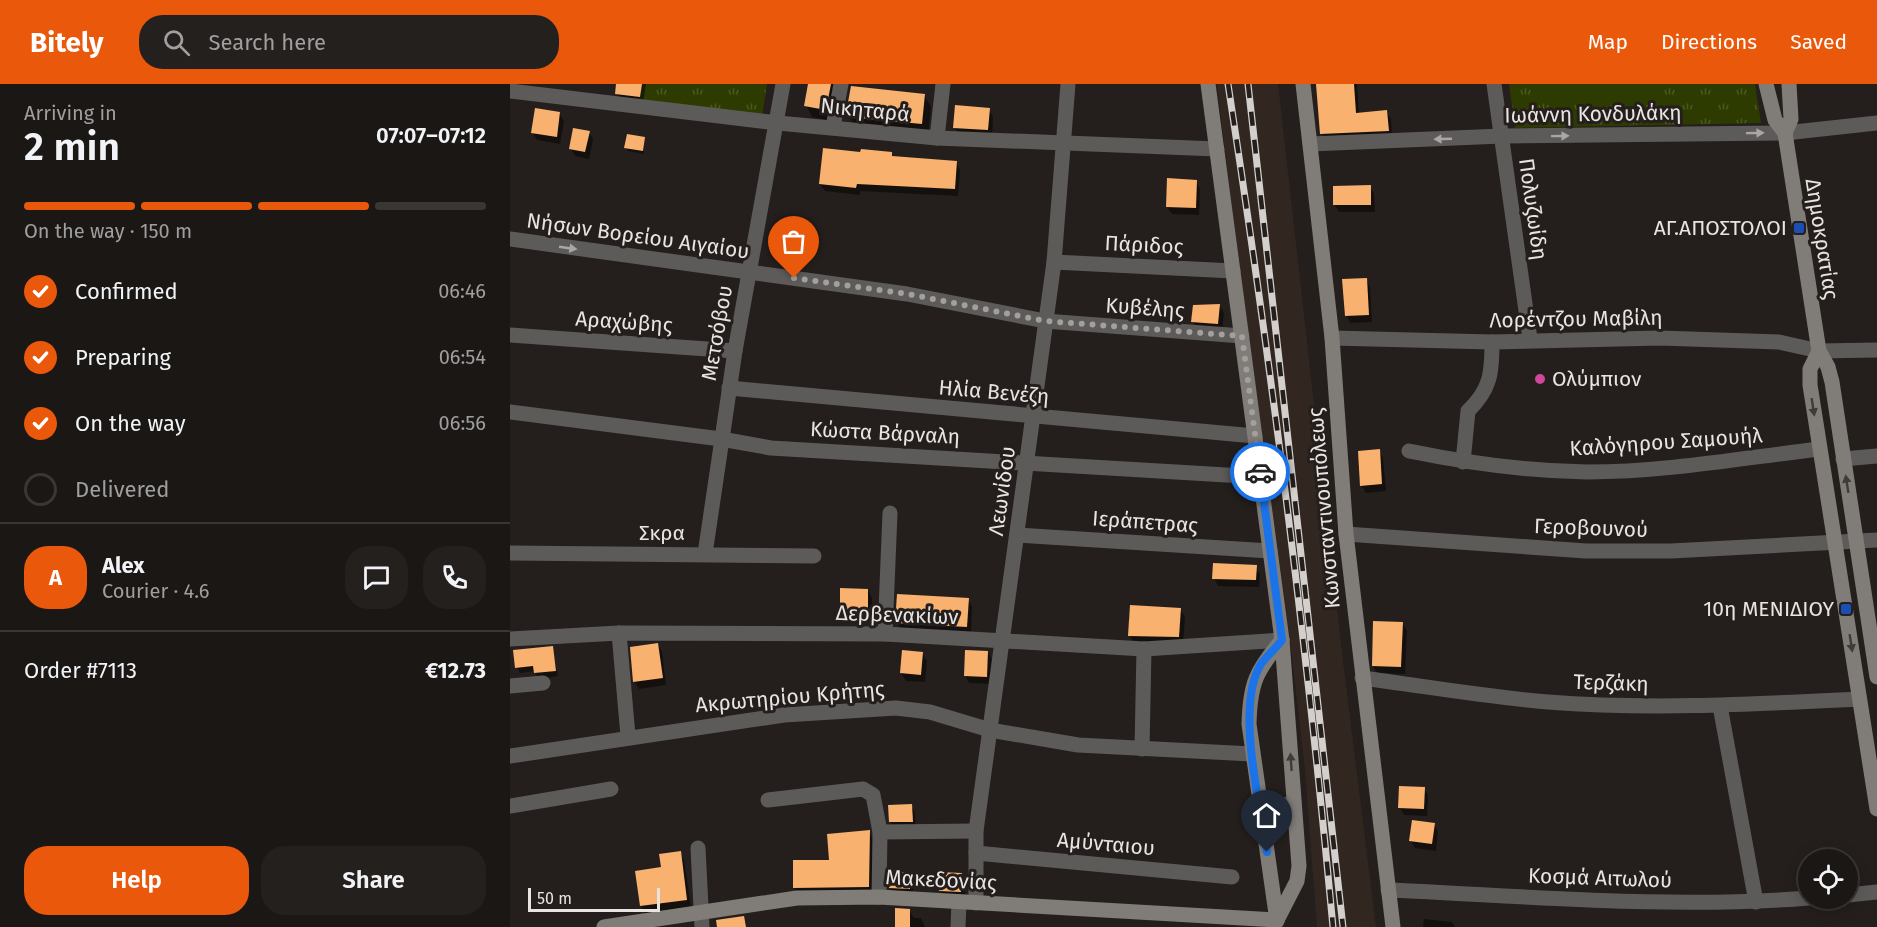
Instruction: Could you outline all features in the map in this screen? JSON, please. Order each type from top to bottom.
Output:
[{"type":"street","name":"Μετσόβου","points":[[705,554],[735,351],[778,123],[783,84]]},
{"type":"street","points":[[833,127],[841,84]]},
{"type":"street","points":[[937,138],[943,84]]},
{"type":"street","name":"Λεωνίδου","points":[[976,903],[975,831],[1054,262],[1068,84]]},
{"type":"street","points":[[1208,84],[1282,640],[1299,866],[1297,881],[1277,925]]},
{"type":"street","name":"Κωνσταντινουπόλεως","points":[[1303,84],[1332,338],[1346,534],[1393,927]]},
{"type":"street","name":"Πολυζωίδη","points":[[1494,84],[1530,339]]},
{"type":"street","name":"Δημοκρατίας","points":[[1766,84],[1772,113],[1785,133],[1819,351],[1828,367],[1832,382],[1877,677]]},
{"type":"street","name":"Δημοκρατίας","points":[[1785,133],[1791,119],[1789,84]]},
{"type":"street","name":"Νικηταρά","points":[[510,92],[778,123],[937,138],[1217,148]]},
{"type":"street","name":"Ιωάννη Κονδυλάκη","points":[[1310,144],[1502,136],[1785,133],[1877,123]]},
{"type":"street","name":"Νήσων Βορείου Αιγαίου","points":[[510,239],[908,294],[1045,321]]},
{"type":"street","name":"Πάριδος","points":[[1054,262],[1233,271]]},
{"type":"street","name":"Κυβέλης","points":[[1045,321],[1242,336]]},
{"type":"street","name":"Αραχώβης","points":[[510,335],[735,351]]},
{"type":"street","name":"Λορέντζου Μαβίλη","points":[[1332,338],[1492,342],[1530,339],[1660,338],[1779,342],[1819,351],[1877,350]]},
{"type":"street","points":[[1463,462],[1468,411],[1476,404],[1492,375],[1492,342]]},
{"type":"street","name":"Δημοκρατίας","points":[[1819,351],[1810,369],[1809,385],[1877,809]]},
{"type":"street","name":"Ηλία Βενέζη","points":[[729,388],[1255,436]]},
{"type":"street","name":"Κώστα Βάρναλη","points":[[510,412],[721,439],[771,448],[1260,477]]},
{"type":"street","name":"Καλόγηρου Σαμουήλ","points":[[1409,451],[1463,462],[1558,471],[1614,471],[1820,449]]},
{"type":"street","points":[[1843,459],[1877,456]]},
{"type":"street","points":[[885,634],[890,513]]},
{"type":"street","name":"Γεροβουνού","points":[[1346,534],[1586,551],[1671,551],[1835,543]]},
{"type":"street","name":"Ιεράπετρας","points":[[1017,535],[1270,551]]},
{"type":"street","points":[[1835,543],[1877,540]]},
{"type":"street","name":"Σκρα","points":[[510,553],[814,556]]},
{"type":"street","points":[[619,633],[628,736]]},
{"type":"street","name":"Δερβενακίων","points":[[510,639],[619,633],[885,634],[1144,649],[1282,640]]},
{"type":"street","points":[[1277,925],[1249,724],[1250,700],[1254,682],[1261,665],[1282,640]]},
{"type":"street","points":[[1142,749],[1144,649]]},
{"type":"street","name":"Τερζάκη","points":[[1362,678],[1548,702],[1720,706],[1859,699]]},
{"type":"street","points":[[510,686],[543,683]]},
{"type":"street","points":[[1720,706],[1756,902]]},
{"type":"street","name":"Ακρωτηρίου Κρήτης","points":[[510,756],[628,736],[784,716],[867,709],[930,712],[990,730],[1078,745],[1252,754]]},
{"type":"street","points":[[510,806],[611,789]]},
{"type":"street","points":[[768,800],[863,789],[873,795],[880,832],[879,897]]},
{"type":"street","points":[[1260,806],[1293,804]]},
{"type":"street","points":[[880,832],[975,831]]},
{"type":"street","points":[[698,848],[702,920]]},
{"type":"street","name":"Αμύνταιου","points":[[976,853],[1232,877]]},
{"type":"street","name":"Κοσμά Αιτωλού","points":[[1388,890],[1649,901],[1756,902],[1798,899]]},
{"type":"street","points":[[1858,894],[1877,892]]},
{"type":"street","name":"Μακεδονίας","points":[[604,927],[702,920],[797,898],[879,897],[1277,925]]},
{"type":"street","points":[[958,927],[960,902]]},
{"type":"shaded area","points":[[1217,84],[1278,84],[1342,654],[1376,927],[1317,927],[1305,770],[1291,647]]},
{"type":"green space","points":[[642,84],[767,84],[762,116],[639,100]]},
{"type":"green space","points":[[1509,84],[1755,84],[1761,123],[1515,128]]},
{"type":"green space","points":[[1533,84],[1643,84],[1643,98],[1534,103]]},
{"type":"building","points":[[616,84],[642,84],[640,97],[615,94]]},
{"type":"building","points":[[808,84],[831,84],[826,110],[804,106]]},
{"type":"building","points":[[1316,84],[1354,84],[1356,113],[1387,110],[1389,131],[1320,134]]},
{"type":"building","points":[[851,86],[925,94],[922,124],[848,117],[849,114],[846,113]]},
{"type":"building","points":[[955,105],[990,108],[988,130],[953,128]]},
{"type":"building","points":[[535,108],[560,112],[557,137],[531,133]]},
{"type":"building","points":[[573,128],[590,131],[585,152],[569,149]]},
{"type":"building","points":[[627,134],[645,137],[643,151],[624,148]]},
{"type":"building","points":[[823,148],[860,152],[861,149],[892,152],[892,156],[957,161],[955,189],[857,184],[856,188],[819,184]]},
{"type":"building","points":[[1167,178],[1197,180],[1196,208],[1166,207]]},
{"type":"building","points":[[1371,185],[1371,205],[1333,205],[1333,186]]},
{"type":"building","points":[[1367,278],[1369,315],[1345,316],[1342,279]]},
{"type":"building","points":[[1220,304],[1218,324],[1191,322],[1193,305]]},
{"type":"building","points":[[1380,449],[1382,484],[1360,486],[1358,451]]},
{"type":"building","points":[[1213,563],[1257,565],[1256,580],[1212,579]]},
{"type":"building","points":[[840,588],[868,589],[868,613],[840,612]]},
{"type":"building","points":[[897,594],[969,598],[967,627],[895,623]]},
{"type":"building","points":[[1130,605],[1181,608],[1179,637],[1128,636]]},
{"type":"building","points":[[1373,621],[1403,622],[1401,667],[1372,666]]},
{"type":"building","points":[[658,643],[663,678],[633,682],[630,647]]},
{"type":"building","points":[[553,646],[556,671],[534,673],[533,666],[515,668],[513,650]]},
{"type":"building","points":[[902,650],[923,652],[921,675],[900,673]]},
{"type":"building","points":[[965,650],[988,651],[987,677],[964,676]]},
{"type":"building","points":[[1399,786],[1425,787],[1424,809],[1398,808]]},
{"type":"building","points":[[912,804],[913,822],[889,822],[888,805]]},
{"type":"building","points":[[1412,820],[1435,823],[1432,844],[1409,841]]},
{"type":"building","points":[[870,830],[869,887],[793,888],[793,860],[829,860],[827,834]]},
{"type":"building","points":[[681,851],[687,900],[640,906],[635,871],[661,867],[659,854]]},
{"type":"building","points":[[889,872],[910,872],[910,889],[889,888]]},
{"type":"building","points":[[939,872],[962,873],[961,892],[939,891]]},
{"type":"building","points":[[895,908],[910,909],[910,927],[895,927]]},
{"type":"building","points":[[744,916],[746,927],[717,927],[716,920]]},
{"type":"railway","points":[[1228,84],[1287,505],[1312,716],[1333,927]]},
{"type":"railway","points":[[1248,84],[1343,927]]},
{"type":"way so far","points":[[794,278],[908,294],[1045,321],[1242,336],[1260,472]]},
{"type":"place","name":"ΑΓ.ΑΠΟΣΤΟΛΟΙ","points":[[1799,228]]},
{"type":"place","name":"Ολύμπιον","points":[[1540,379]]},
{"type":"place","name":"10η ΜΕΝΙΔΙΟΥ","points":[[1846,609]]},
{"type":"route","points":[[1260,472],[1282,640],[1261,665],[1250,700],[1249,724],[1252,754],[1267,852]]}]
